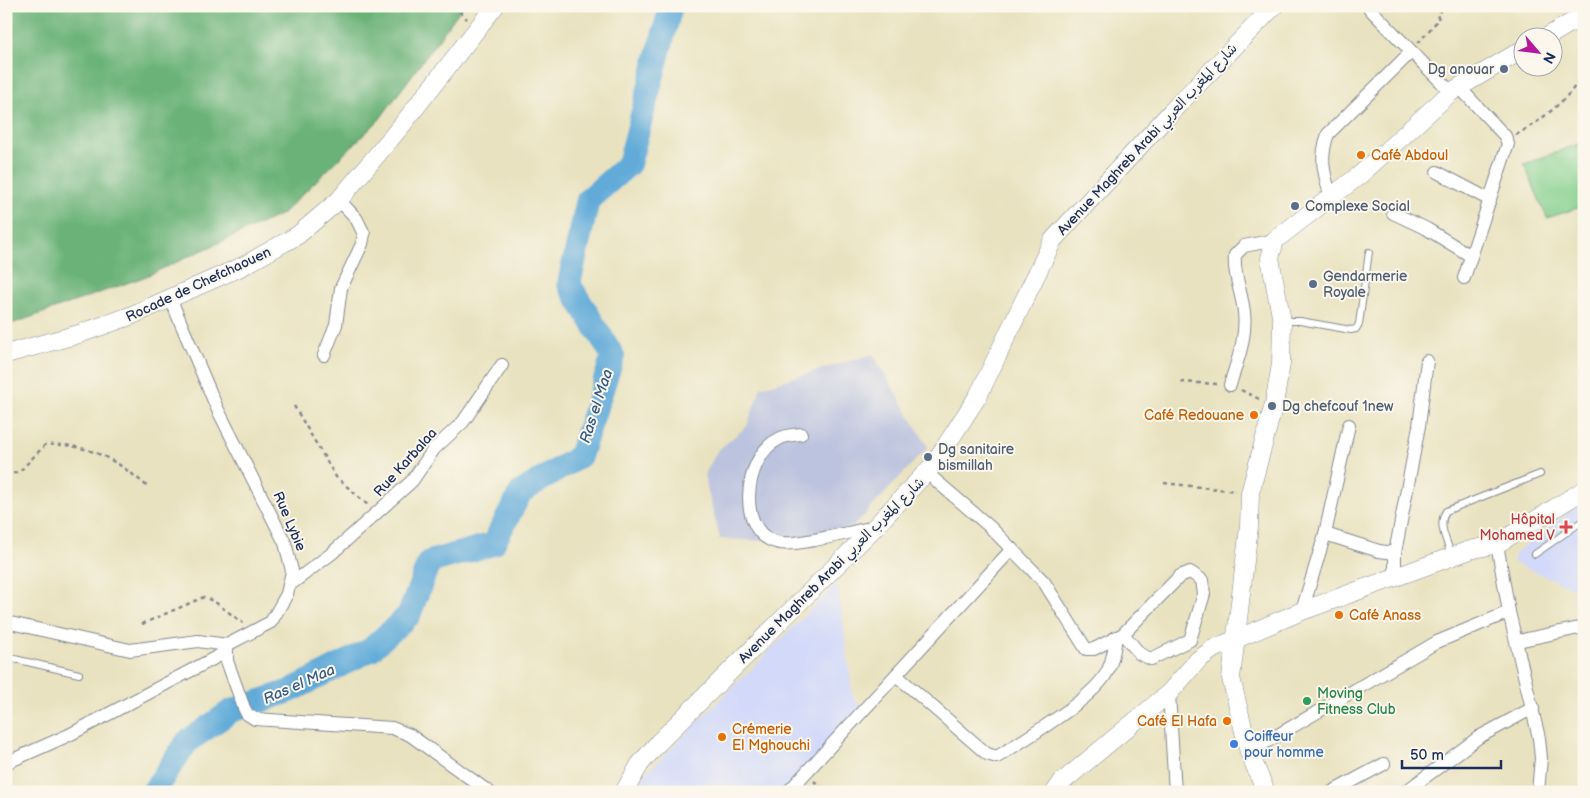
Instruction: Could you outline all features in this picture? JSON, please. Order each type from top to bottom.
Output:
[{"type":"street","name":"Rocade de Chefchaouen","points":[[6,354],[80,334],[171,300],[273,250],[298,235],[340,200],[402,125],[495,6]]},
{"type":"street","name":"Avenue Maghreb Arabi شارع المغرب العربي","points":[[624,792],[640,764],[658,743],[927,473],[961,426],[978,396],[1053,240],[1191,91],[1274,6]]},
{"type":"street","points":[[1370,9],[1411,52],[1455,89],[1506,140],[1506,154],[1464,278]]},
{"type":"street","points":[[1561,28],[1584,14]]},
{"type":"street","points":[[1331,198],[1322,164],[1324,146],[1328,134],[1411,52]]},
{"type":"street","points":[[1230,384],[1244,338],[1244,311],[1234,264],[1235,255],[1244,246],[1275,240],[1361,174],[1455,89],[1512,56]]},
{"type":"street","points":[[1437,172],[1490,200]]},
{"type":"street","points":[[324,355],[336,325],[341,288],[362,244],[364,234],[356,218],[340,200]]},
{"type":"street","points":[[1393,213],[1427,229],[1471,256]]},
{"type":"street","points":[[1266,792],[1249,752],[1231,678],[1249,527],[1250,493],[1274,404],[1281,364],[1282,321],[1270,258],[1275,240]]},
{"type":"street","name":"Rue Lybie","points":[[171,300],[217,408],[285,543],[292,572],[291,584]]},
{"type":"street","points":[[1395,577],[1395,553],[1419,426],[1427,361]]},
{"type":"street","name":"Rue Karbalaa","points":[[291,584],[331,554],[412,481],[434,449],[463,422],[502,365]]},
{"type":"street","points":[[1302,611],[1325,534],[1349,425]]},
{"type":"street","points":[[801,434],[786,436],[770,445],[752,470],[749,485],[754,524],[758,530],[770,540],[790,544],[875,527]]},
{"type":"street","points":[[927,473],[990,527],[1044,582],[1086,649],[1094,649],[1119,635],[1180,576],[1190,572],[1202,580],[1204,594],[1190,640],[1151,660],[1140,654],[1119,635]]},
{"type":"street","points":[[1055,792],[1062,782],[1169,692],[1198,660],[1213,649],[1302,611],[1470,550],[1498,544],[1584,490]]},
{"type":"street","points":[[1325,534],[1379,551],[1395,553]]},
{"type":"street","points":[[1498,544],[1510,612],[1533,708],[1541,758],[1538,792]]},
{"type":"street","points":[[788,792],[1012,549]]},
{"type":"street","points":[[6,763],[68,735],[227,653],[249,632],[270,622],[291,584]]},
{"type":"street","points":[[1249,752],[1437,642],[1510,612]]},
{"type":"street","points":[[6,622],[130,650],[198,641],[227,653]]},
{"type":"street","points":[[1518,641],[1584,627]]},
{"type":"street","points":[[896,675],[987,754],[996,757],[1091,692],[1106,676],[1119,635]]},
{"type":"street","points":[[227,653],[244,708],[251,718],[255,720],[381,726],[402,731],[431,749],[489,792]]},
{"type":"street","points":[[1169,692],[1175,792]]},
{"type":"street","points":[[1406,792],[1479,737],[1533,708]]},
{"type":"street","points":[[1332,792],[1384,764]]},
{"type":"lane","points":[[1282,321],[1300,321],[1351,330],[1356,329],[1359,324],[1369,252]]},
{"type":"lane","points":[[1453,557],[1442,524],[1442,517],[1446,510],[1540,474]]},
{"type":"lane","points":[[1535,554],[1584,520]]},
{"type":"lane","points":[[6,657],[79,674]]},
{"type":"path","points":[[1411,52],[1439,19],[1437,15],[1445,6]]},
{"type":"path","points":[[1506,140],[1540,121],[1578,84],[1584,72]]},
{"type":"path","points":[[1181,382],[1230,384],[1268,404],[1274,404]]},
{"type":"path","points":[[294,406],[336,477],[378,513]]},
{"type":"path","points":[[6,476],[21,470],[45,445],[75,445],[88,448],[129,470],[149,488]]},
{"type":"path","points":[[1164,483],[1250,493]]},
{"type":"path","points":[[142,624],[204,597],[237,617],[249,632]]},
{"type":"shaded area","points":[[873,354],[928,447],[854,526],[798,542],[720,539],[704,476],[717,451],[747,426],[761,387]]},
{"type":"shaded area","name":"Hôpital Mohamed V","points":[[1584,501],[1584,593],[1514,563],[1514,554]]},
{"type":"shaded area","points":[[838,583],[853,698],[863,709],[783,792],[636,792],[644,775]]},
{"type":"green space","points":[[6,6],[463,6],[379,120],[282,214],[144,277],[6,326]]},
{"type":"green space","points":[[1584,142],[1584,206],[1547,218],[1524,164]]},
{"type":"waterway","name":"Ras el Maa","points":[[153,792],[187,742],[231,711],[290,691],[370,650],[409,615],[429,562],[493,544],[521,492],[580,456],[613,356],[569,284],[588,200],[629,164],[671,6]]},
{"type":"place","name":"Dg anouar","points":[[1504,69]]},
{"type":"place","name":"Café Abdoul","points":[[1361,155]]},
{"type":"place","name":"Complexe Social","points":[[1295,206]]},
{"type":"place","name":"Gendarmerie Royale","points":[[1313,284]]},
{"type":"place","name":"Dg chefcouf 1new","points":[[1272,406]]},
{"type":"place","name":"Café Redouane","points":[[1254,415]]},
{"type":"place","name":"Dg sanitaire bismillah","points":[[928,457]]},
{"type":"place","name":"Hôpital Mohamed V","points":[[1566,527]]},
{"type":"place","name":"Café Anass","points":[[1339,615]]},
{"type":"place","name":"Moving Fitness Club","points":[[1307,701]]},
{"type":"place","name":"Café El Hafa","points":[[1227,721]]},
{"type":"place","name":"Crémerie El Mghouchi","points":[[722,737]]},
{"type":"place","name":"Coiffeur pour homme","points":[[1234,744]]}]
